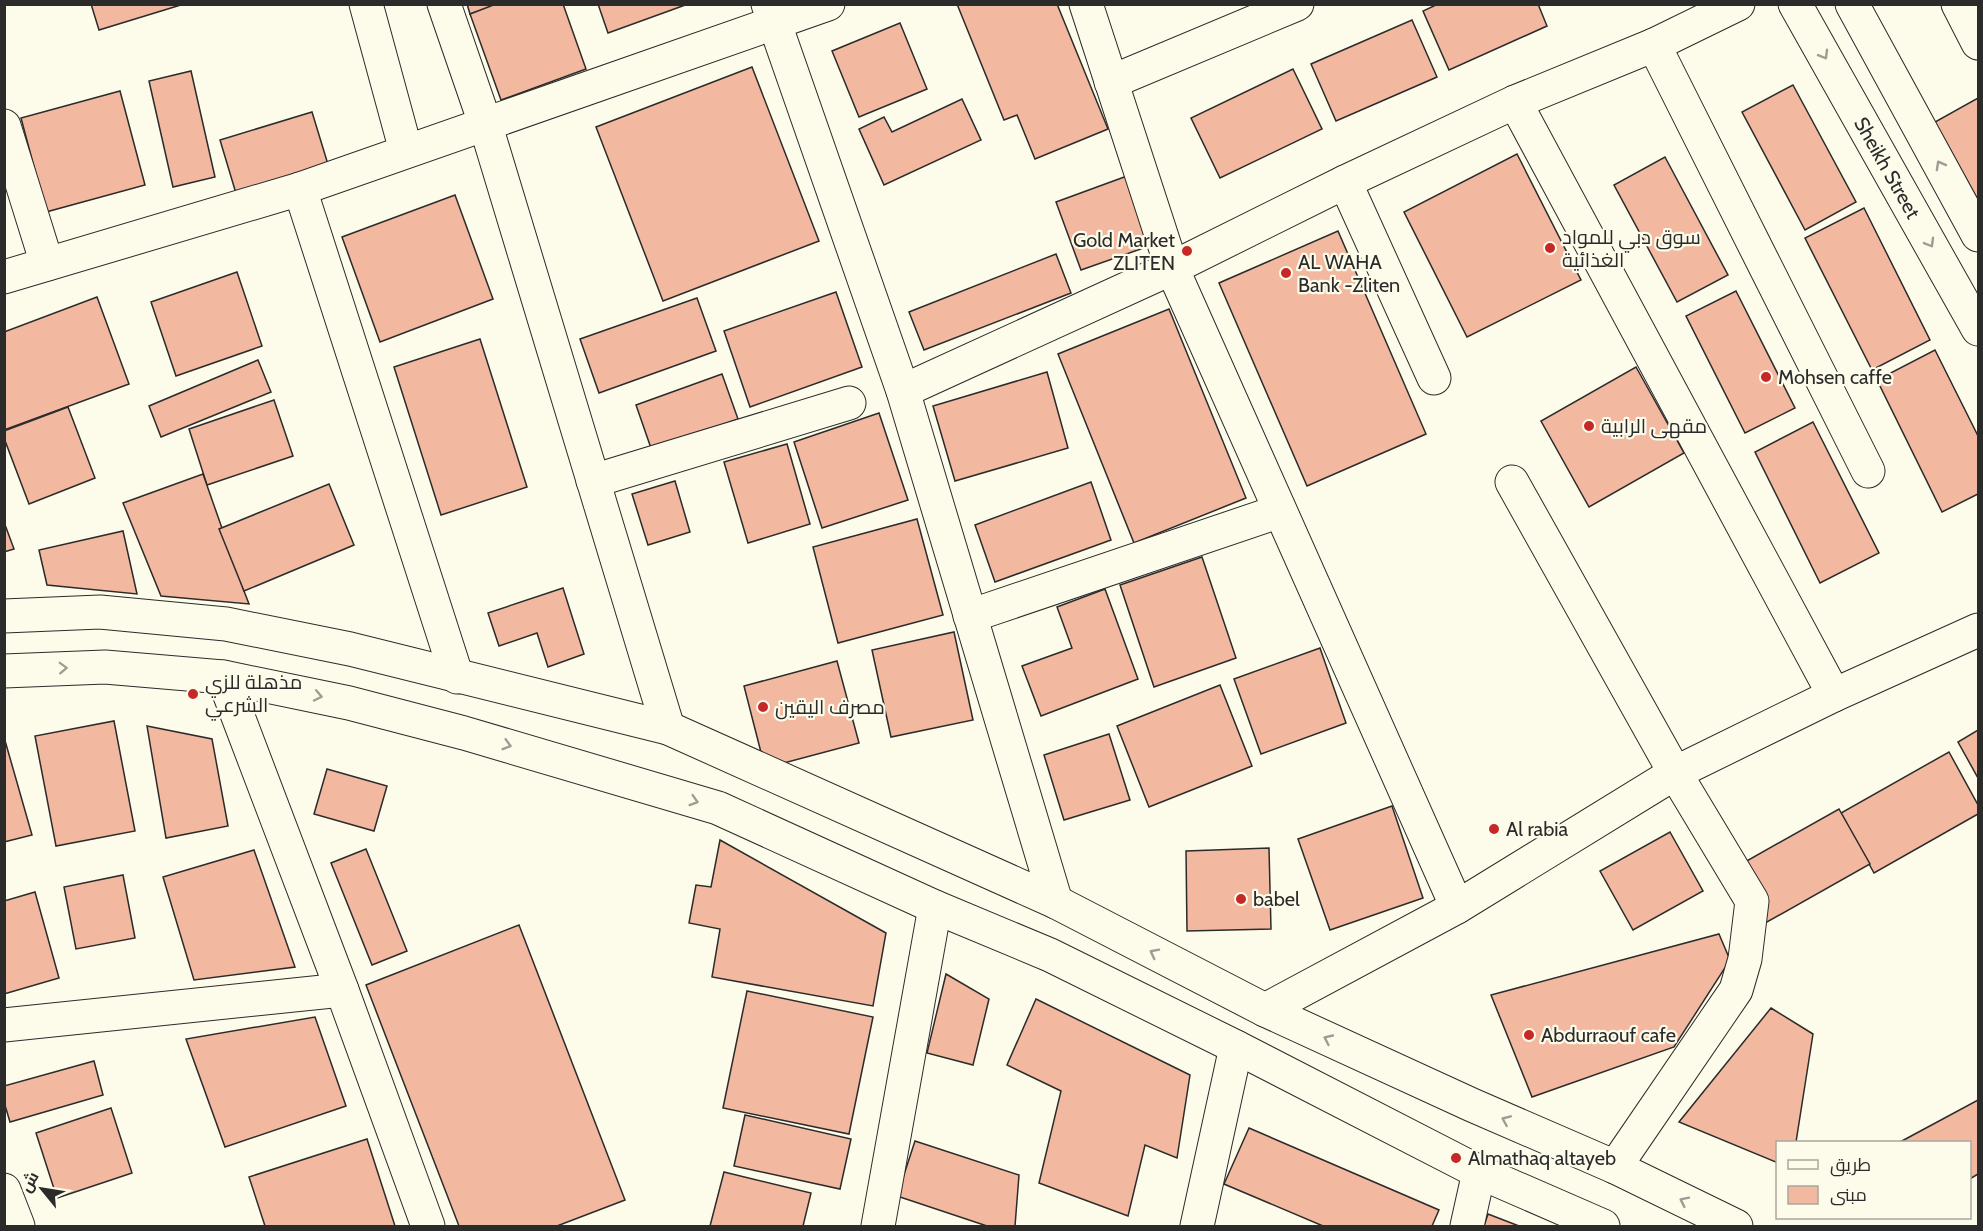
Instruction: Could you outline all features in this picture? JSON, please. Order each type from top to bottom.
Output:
[{"type":"street","points":[[366,4],[406,151]]},
{"type":"street","points":[[444,4],[486,123],[668,728]]},
{"type":"street","points":[[4,277],[300,189],[486,123],[772,13],[828,4]]},
{"type":"street","points":[[1086,4],[1172,268],[1457,907]]},
{"type":"street","points":[[1111,82],[1297,4]]},
{"type":"street","name":"Sheikh Street","points":[[1795,4],[1978,329]]},
{"type":"street","points":[[1852,4],[1978,235]]},
{"type":"street","points":[[1958,4],[1978,44]]},
{"type":"street","points":[[903,391],[1172,268],[1345,182],[1515,102],[1654,45],[1719,8]]},
{"type":"street","points":[[772,13],[903,391],[1056,902]]},
{"type":"street","points":[[1654,45],[1868,471]]},
{"type":"street","points":[[1515,102],[1834,695]]},
{"type":"street","points":[[4,126],[47,264]]},
{"type":"street","points":[[1345,182],[1434,378]]},
{"type":"street","points":[[300,189],[457,676]]},
{"type":"street","points":[[593,482],[849,404]]},
{"type":"street","points":[[1512,482],[1675,773],[1752,901],[1745,959],[1736,990],[1615,1167]]},
{"type":"street","points":[[970,616],[1280,511]]},
{"type":"street","points":[[4,616],[100,612],[226,624],[350,649],[668,728],[1056,902],[1265,1010],[1472,1105],[1615,1167],[1736,1227]]},
{"type":"street","points":[[1265,1010],[1457,907],[1675,773],[1834,695],[1978,630]]},
{"type":"street","points":[[4,671],[105,667],[223,677],[350,703],[718,808],[935,907],[1050,955],[1236,1047],[1479,1172],[1603,1227]]},
{"type":"street","points":[[223,677],[342,990],[428,1227]]},
{"type":"street","points":[[878,1227],[935,907]]},
{"type":"street","points":[[4,1025],[342,990]]},
{"type":"street","points":[[1197,1227],[1236,1047]]},
{"type":"street","points":[[1467,1227],[1479,1172]]},
{"type":"street","points":[[4,1190],[18,1227]]},
{"type":"building","points":[[91,4],[184,4],[99,30]]},
{"type":"building","points":[[467,4],[500,4],[470,14]]},
{"type":"building","points":[[496,4],[563,4],[586,69],[501,100],[470,14]]},
{"type":"building","points":[[598,4],[688,4],[608,33]]},
{"type":"building","points":[[957,4],[1057,4],[1108,129],[1035,159],[1017,115],[1004,120]]},
{"type":"building","points":[[1438,4],[1538,4],[1547,26],[1449,70],[1423,11]]},
{"type":"building","points":[[1412,20],[1437,77],[1336,121],[1311,64]]},
{"type":"building","points":[[900,23],[927,89],[859,117],[832,51]]},
{"type":"building","points":[[752,67],[819,241],[663,301],[596,127]]},
{"type":"building","points":[[1293,69],[1322,129],[1220,178],[1191,118]]},
{"type":"building","points":[[191,71],[215,177],[173,187],[149,81]]},
{"type":"building","points":[[1793,85],[1856,202],[1805,230],[1742,112]]},
{"type":"building","points":[[120,91],[145,185],[46,212],[21,118]]},
{"type":"building","points":[[1978,98],[1978,200],[1935,122]]},
{"type":"building","points":[[962,99],[981,140],[884,185],[859,129],[884,117],[892,132]]},
{"type":"building","points":[[312,112],[330,171],[238,200],[220,140]]},
{"type":"building","points":[[1517,154],[1581,280],[1467,337],[1404,212]]},
{"type":"building","points":[[1665,157],[1728,275],[1677,302],[1614,185]]},
{"type":"building","points":[[1127,176],[1152,245],[1081,270],[1056,202]]},
{"type":"building","points":[[455,195],[493,299],[380,342],[342,237]]},
{"type":"building","points":[[1864,208],[1930,340],[1872,370],[1805,238]]},
{"type":"building","points":[[1338,231],[1426,434],[1307,486],[1219,283]]},
{"type":"building","points":[[1056,254],[1071,293],[924,350],[909,312]]},
{"type":"building","points":[[237,272],[262,346],[176,376],[151,302]]},
{"type":"building","points":[[1736,291],[1795,408],[1745,433],[1686,316]]},
{"type":"building","points":[[836,292],[862,367],[750,407],[724,331]]},
{"type":"building","points":[[97,297],[129,384],[4,430],[4,332]]},
{"type":"building","points":[[697,298],[716,351],[599,393],[580,339]]},
{"type":"building","points":[[1169,309],[1246,498],[1134,543],[1058,354]]},
{"type":"building","points":[[480,339],[527,487],[441,515],[394,367]]},
{"type":"building","points":[[1935,350],[1978,436],[1978,494],[1942,512],[1877,380]]},
{"type":"building","points":[[258,360],[271,392],[161,437],[149,406]]},
{"type":"building","points":[[1636,367],[1684,453],[1589,507],[1541,421]]},
{"type":"building","points":[[1047,372],[1068,448],[955,481],[933,406]]},
{"type":"building","points":[[722,374],[738,419],[652,451],[636,405]]},
{"type":"building","points":[[274,400],[293,456],[207,485],[189,429]]},
{"type":"building","points":[[68,407],[95,478],[29,504],[4,438],[4,431]]},
{"type":"building","points":[[879,413],[908,500],[822,528],[794,442]]},
{"type":"building","points":[[1813,422],[1879,553],[1820,583],[1755,452]]},
{"type":"building","points":[[787,444],[810,524],[748,543],[724,462]]},
{"type":"building","points":[[203,474],[249,604],[161,596],[123,503]]},
{"type":"building","points":[[675,481],[690,532],[648,545],[632,494]]},
{"type":"building","points":[[1091,482],[1111,540],[995,582],[975,525]]},
{"type":"building","points":[[329,484],[354,545],[244,591],[219,529]]},
{"type":"building","points":[[917,519],[943,615],[838,643],[813,547]]},
{"type":"building","points":[[4,522],[14,549],[4,552]]},
{"type":"building","points":[[123,531],[137,594],[47,585],[39,550]]},
{"type":"building","points":[[1202,557],[1236,658],[1154,687],[1120,585]]},
{"type":"building","points":[[563,588],[584,654],[548,667],[537,633],[499,646],[488,613]]},
{"type":"building","points":[[1105,589],[1138,679],[1041,716],[1022,666],[1072,648],[1057,607]]},
{"type":"building","points":[[954,632],[973,720],[891,737],[872,650]]},
{"type":"building","points":[[1320,648],[1346,723],[1261,754],[1234,679]]},
{"type":"building","points":[[837,661],[859,743],[765,768],[744,686]]},
{"type":"building","points":[[1220,685],[1252,766],[1149,807],[1117,726]]},
{"type":"building","points":[[114,721],[135,831],[56,846],[35,736]]},
{"type":"building","points":[[147,726],[212,739],[228,826],[166,838]]},
{"type":"building","points":[[1978,730],[1978,778],[1958,742]]},
{"type":"building","points":[[1109,734],[1130,800],[1064,820],[1044,755]]},
{"type":"building","points":[[4,737],[32,835],[4,842]]},
{"type":"building","points":[[1949,752],[1978,805],[1978,814],[1874,873],[1841,813]]},
{"type":"building","points":[[327,769],[387,786],[374,831],[314,814]]},
{"type":"building","points":[[1392,806],[1423,898],[1330,930],[1298,839]]},
{"type":"building","points":[[1839,809],[1870,864],[1767,922],[1736,867]]},
{"type":"building","points":[[1670,832],[1703,891],[1633,930],[1600,871]]},
{"type":"building","points":[[720,840],[886,933],[873,1006],[712,977],[720,929],[689,923],[696,885],[711,887]]},
{"type":"building","points":[[1269,848],[1271,929],[1187,931],[1186,851]]},
{"type":"building","points":[[366,849],[407,951],[372,965],[331,863]]},
{"type":"building","points":[[254,850],[295,967],[194,980],[163,877]]},
{"type":"building","points":[[123,875],[135,938],[76,949],[64,887]]},
{"type":"building","points":[[35,892],[59,978],[4,994],[4,901]]},
{"type":"building","points":[[519,925],[625,1200],[557,1226],[459,1226],[366,985]]},
{"type":"building","points":[[1719,934],[1730,960],[1674,1047],[1532,1097],[1491,995]]},
{"type":"building","points":[[946,974],[989,999],[973,1065],[927,1053]]},
{"type":"building","points":[[747,991],[873,1017],[849,1134],[723,1108]]},
{"type":"building","points":[[1036,999],[1190,1075],[1177,1158],[1145,1145],[1128,1216],[1039,1183],[1061,1091],[1007,1065]]},
{"type":"building","points":[[1771,1008],[1813,1034],[1796,1141],[1776,1141],[1776,1162],[1679,1122]]},
{"type":"building","points":[[315,1017],[346,1106],[225,1147],[186,1039]]},
{"type":"building","points":[[94,1061],[103,1095],[10,1122],[4,1102],[4,1086]]},
{"type":"building","points":[[1978,1100],[1978,1174],[1971,1178],[1971,1141],[1902,1141]]},
{"type":"building","points":[[111,1108],[132,1173],[57,1198],[36,1133]]},
{"type":"building","points":[[745,1115],[851,1139],[840,1189],[734,1166]]},
{"type":"building","points":[[1249,1128],[1439,1210],[1432,1226],[1323,1226],[1224,1184]]},
{"type":"building","points":[[367,1139],[395,1226],[265,1226],[249,1177]]},
{"type":"building","points":[[915,1141],[1019,1175],[1015,1226],[987,1226],[897,1196]]},
{"type":"building","points":[[724,1172],[811,1193],[803,1226],[710,1226]]},
{"type":"building","points":[[1488,1214],[1519,1226],[1484,1226]]},
{"type":"place","name":"سوق دبي للمواد الغذائية","points":[[1550,248]]},
{"type":"place","name":"Gold Market ZLITEN","points":[[1187,251]]},
{"type":"place","name":"AL WAHA Bank -Zliten","points":[[1286,273]]},
{"type":"place","name":"Mohsen caffe","points":[[1766,377]]},
{"type":"place","name":"مقهى الرابية","points":[[1589,426]]},
{"type":"place","name":"مذهلة للزي الشرعي","points":[[193,694]]},
{"type":"place","name":"مصرف اليقين","points":[[763,707]]},
{"type":"place","name":"Al rabia","points":[[1494,829]]},
{"type":"place","name":"babel","points":[[1241,899]]},
{"type":"place","name":"Abdurraouf cafe","points":[[1529,1035]]},
{"type":"place","name":"Almathaq altayeb","points":[[1456,1158]]}]
